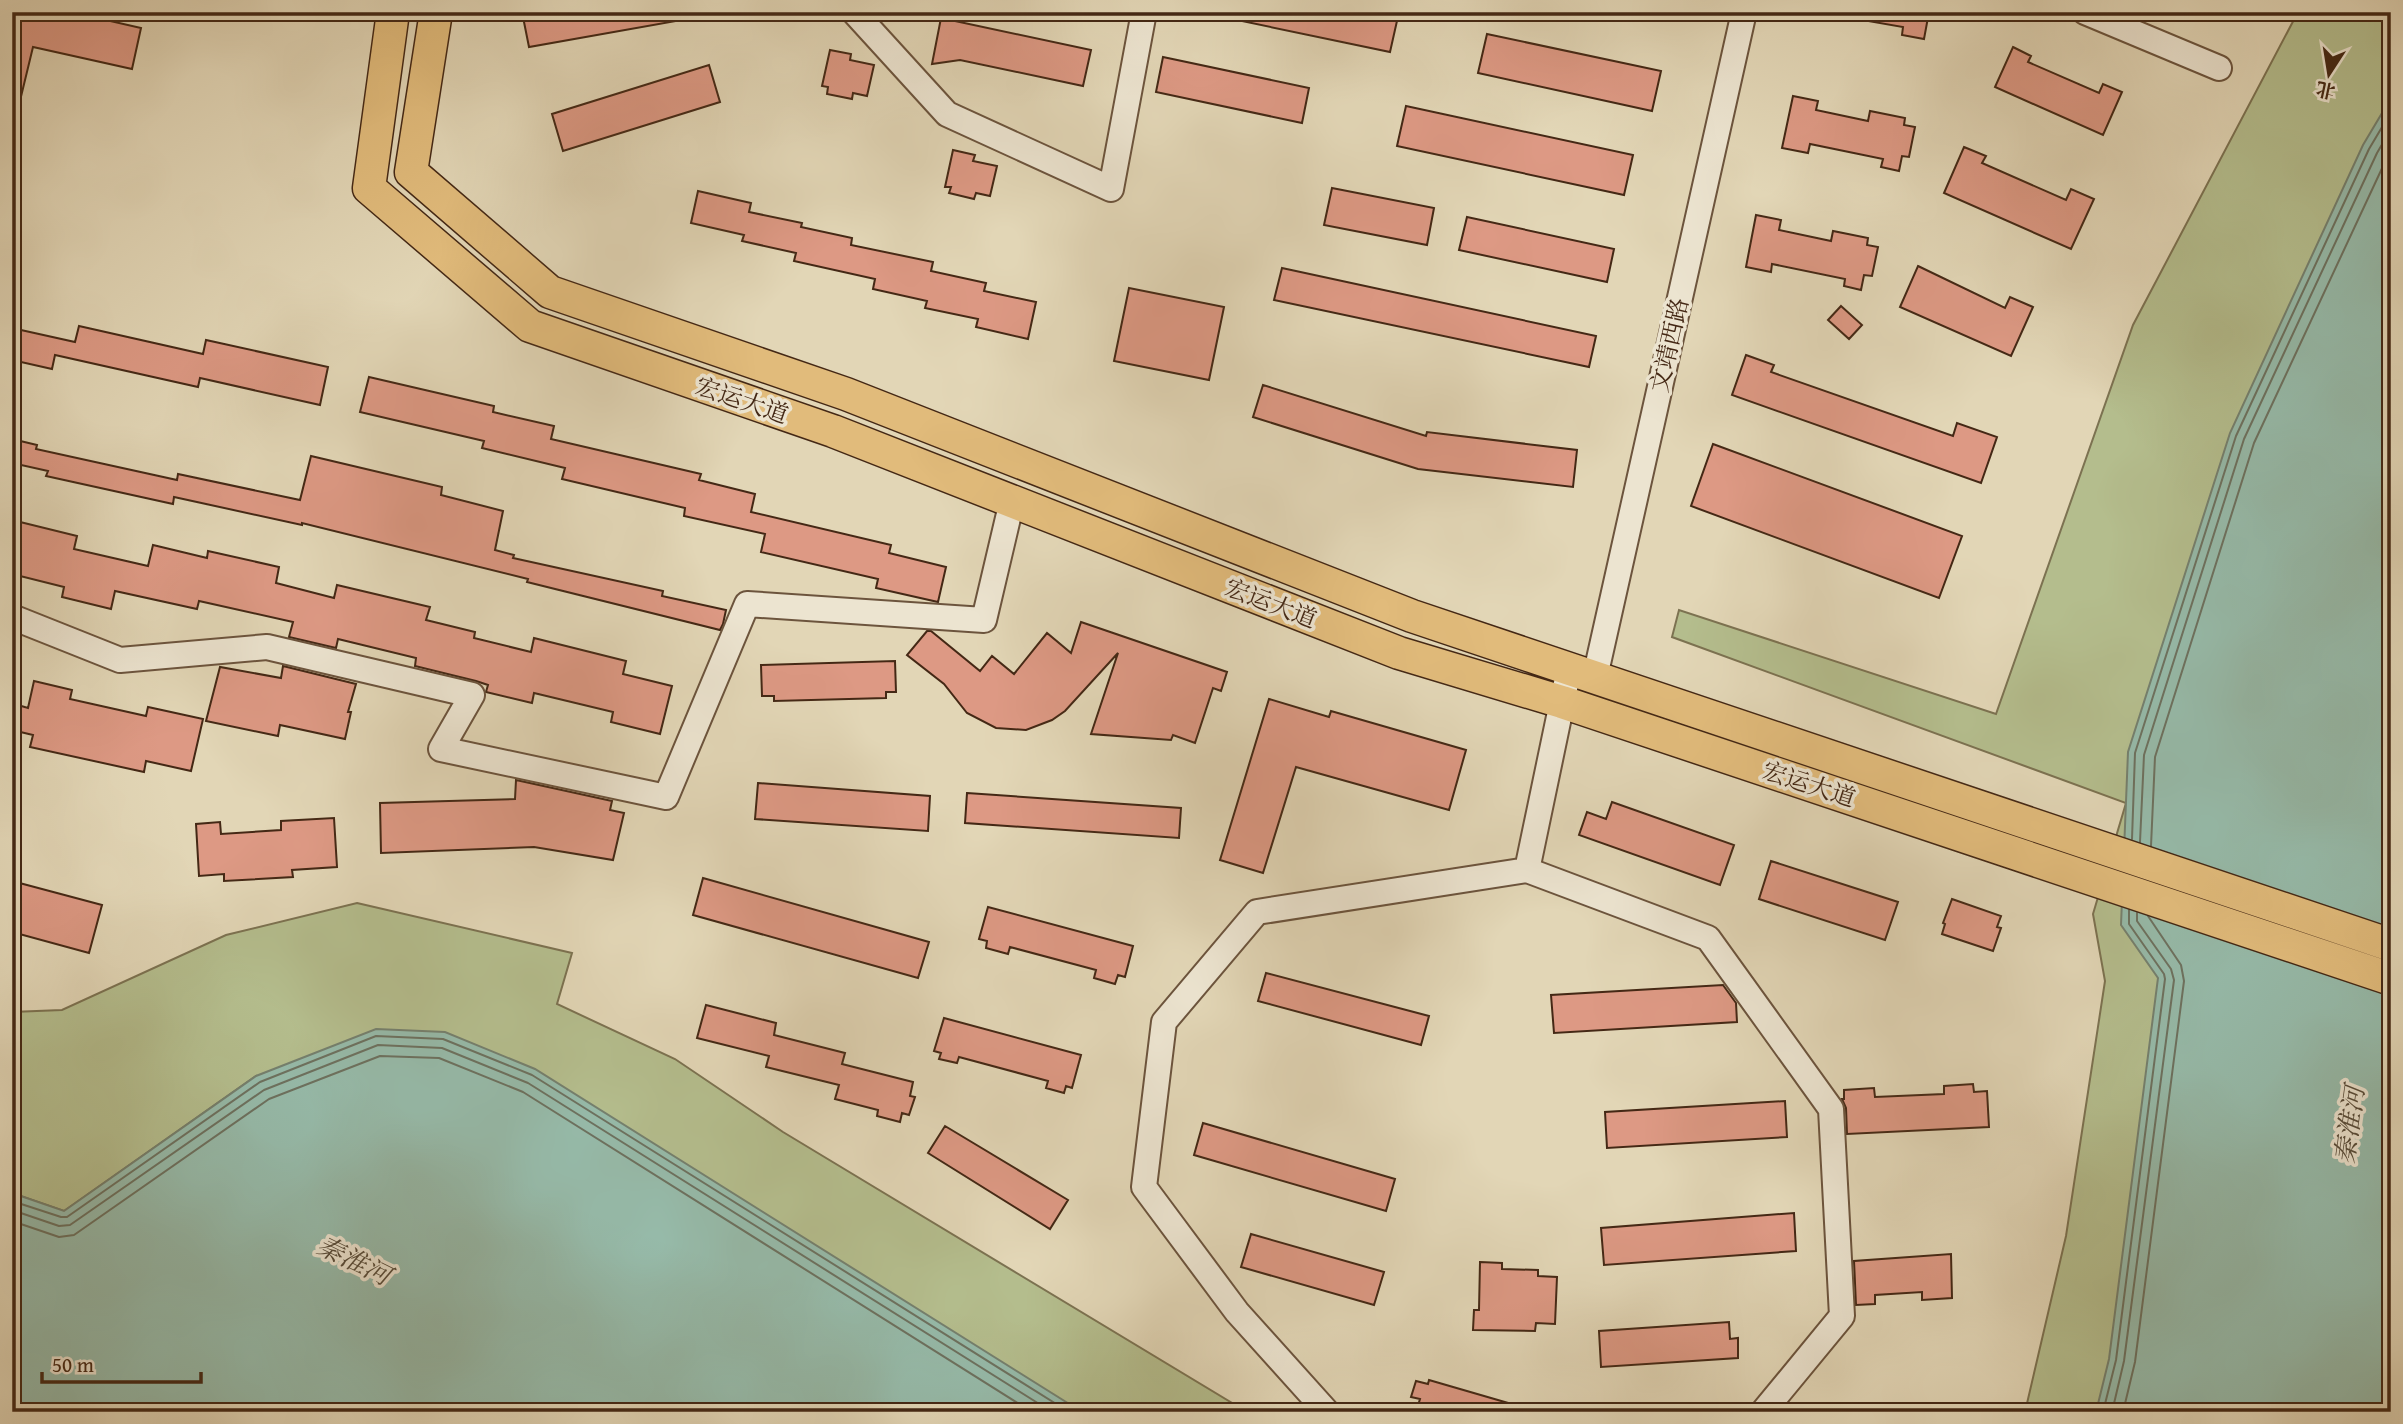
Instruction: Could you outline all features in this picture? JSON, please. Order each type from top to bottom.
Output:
[{"type":"main road","name":"宏运大道","points":[[393,12],[369,188],[530,326],[833,431],[1399,653],[1563,702],[2391,979]]},
{"type":"main road","name":"宏运大道","points":[[436,12],[411,172],[550,292],[846,394],[1412,616],[2391,945]]},
{"type":"street","points":[[854,12],[947,114],[1111,189],[1144,12]]},
{"type":"street","name":"文靖西路","points":[[1527,870],[1563,702],[1582,673],[1744,12]]},
{"type":"street","points":[[2085,12],[2219,68]]},
{"type":"street","points":[[12,617],[120,660],[267,647],[472,695],[441,749],[666,797],[747,604],[984,620],[1012,501]]},
{"type":"street","points":[[1327,1412],[1237,1312],[1144,1187],[1164,1022],[1257,912],[1527,870],[1707,938],[1831,1109],[1842,1316],[1763,1412]]},
{"type":"shaded area","points":[[2298,12],[2391,12],[2391,1412],[2025,1412],[2066,1236],[2105,981],[2093,914],[2126,803],[1672,637],[1679,610],[1996,714],[2133,325]]},
{"type":"shaded area","points":[[357,903],[572,953],[557,1004],[675,1059],[783,1132],[1247,1412],[389,1412],[256,1076],[64,1211],[12,1193],[12,1012],[62,1010],[226,935]]},
{"type":"water","name":"秦淮河","points":[[2391,98],[2391,1412],[2096,1412],[2109,1359],[2158,978],[2121,925],[2128,752],[2230,433],[2363,145]]},
{"type":"water","name":"秦淮河","points":[[376,1029],[445,1032],[535,1069],[1082,1412],[12,1412],[12,1193],[64,1211],[256,1076]]},
{"type":"building","points":[[12,12],[71,12],[141,28],[132,69],[33,47],[19,105],[12,104]]},
{"type":"building","points":[[522,12],[675,12],[676,21],[529,47]]},
{"type":"building","points":[[1237,12],[1399,12],[1390,52],[1237,20]]},
{"type":"building","points":[[1869,12],[1929,12],[1924,39],[1902,35],[1903,27],[1868,21]]},
{"type":"building","points":[[941,18],[1091,50],[1083,86],[960,60],[932,64]]},
{"type":"building","points":[[1487,34],[1661,71],[1652,111],[1478,73]]},
{"type":"building","points":[[2013,47],[2031,56],[2028,62],[2099,93],[2103,84],[2122,92],[2103,135],[1995,87]]},
{"type":"building","points":[[830,50],[851,54],[850,60],[874,65],[867,96],[853,93],[852,99],[827,94],[828,87],[822,86]]},
{"type":"building","points":[[1163,57],[1309,88],[1302,123],[1156,92]]},
{"type":"building","points":[[709,65],[720,102],[563,151],[552,114]]},
{"type":"building","points":[[1793,96],[1818,101],[1816,110],[1868,121],[1870,111],[1905,118],[1904,125],[1915,127],[1909,157],[1902,156],[1899,171],[1881,167],[1883,159],[1810,144],[1808,153],[1782,148]]},
{"type":"building","points":[[1406,106],[1633,155],[1624,195],[1397,146]]},
{"type":"building","points":[[1964,147],[1986,156],[1982,163],[2066,200],[2071,189],[2094,199],[2071,249],[1944,193]]},
{"type":"building","points":[[953,150],[975,155],[973,161],[997,166],[990,196],[976,193],[974,199],[949,193],[951,187],[945,187]]},
{"type":"building","points":[[1332,188],[1434,208],[1427,245],[1324,225]]},
{"type":"building","points":[[698,191],[751,203],[749,212],[802,223],[801,227],[852,238],[851,245],[933,262],[931,271],[986,283],[984,291],[1036,302],[1028,339],[976,327],[978,319],[925,308],[927,301],[873,289],[875,279],[794,261],[796,253],[742,241],[744,235],[691,223]]},
{"type":"building","points":[[1756,215],[1781,220],[1779,230],[1831,241],[1833,231],[1868,238],[1867,245],[1878,247],[1872,276],[1864,275],[1861,290],[1844,286],[1845,279],[1772,264],[1771,272],[1746,267]]},
{"type":"building","points":[[1467,217],[1614,249],[1607,282],[1459,250]]},
{"type":"building","points":[[1918,266],[2005,308],[2010,297],[2033,307],[2011,356],[1900,307]]},
{"type":"building","points":[[1282,268],[1596,336],[1589,367],[1274,300]]},
{"type":"building","points":[[1129,288],[1224,307],[1209,380],[1114,361]]},
{"type":"building","points":[[1841,306],[1862,325],[1849,339],[1828,320]]},
{"type":"building","points":[[79,326],[203,354],[206,340],[328,367],[320,405],[200,378],[198,387],[55,355],[52,369],[12,360],[12,328],[75,342]]},
{"type":"building","points":[[1746,355],[1774,365],[1771,372],[1953,436],[1957,423],[1997,437],[1981,483],[1732,395]]},
{"type":"building","points":[[369,377],[494,406],[493,412],[554,426],[551,439],[701,474],[699,480],[755,494],[751,512],[891,545],[889,553],[946,567],[938,602],[876,588],[878,579],[761,552],[765,534],[684,516],[685,508],[562,479],[565,468],[482,448],[484,441],[360,412]]},
{"type":"building","points":[[1263,385],[1426,436],[1427,432],[1577,450],[1573,487],[1418,469],[1253,417]]},
{"type":"building","points":[[12,439],[37,445],[36,449],[177,480],[178,474],[300,500],[311,456],[442,487],[441,495],[503,511],[495,550],[514,555],[513,558],[663,591],[662,596],[726,610],[723,624],[720,630],[302,523],[174,497],[173,504],[46,476],[48,471],[12,463]]},
{"type":"building","points":[[1713,444],[1962,536],[1939,598],[1691,506]]},
{"type":"building","points":[[12,520],[77,536],[74,549],[148,566],[153,545],[207,558],[208,551],[279,567],[276,583],[334,598],[337,585],[430,607],[426,620],[475,632],[474,638],[531,652],[534,638],[626,661],[623,674],[672,686],[660,734],[611,722],[613,712],[534,693],[532,703],[486,692],[488,685],[415,666],[416,658],[338,639],[336,648],[289,637],[293,622],[199,601],[197,609],[115,591],[111,609],[62,597],[64,587],[12,574]]},
{"type":"building","points":[[1081,622],[1227,672],[1221,691],[1213,688],[1195,743],[1173,735],[1171,740],[1091,734],[1118,653],[1065,711],[1052,720],[1026,730],[996,728],[967,713],[944,684],[907,655],[927,631],[931,631],[980,671],[992,656],[1014,674],[1047,633],[1071,653]]},
{"type":"building","points":[[895,661],[896,692],[886,692],[886,698],[774,701],[774,696],[762,696],[761,665]]},
{"type":"building","points":[[283,666],[356,684],[348,712],[351,712],[345,739],[280,725],[278,736],[206,721],[220,667],[281,678]]},
{"type":"building","points":[[34,681],[72,690],[70,699],[146,716],[148,707],[203,719],[191,771],[146,761],[144,772],[30,747],[33,735],[12,730],[18,705],[28,708]]},
{"type":"building","points":[[1269,699],[1329,717],[1331,711],[1466,750],[1449,810],[1296,767],[1263,873],[1220,860]]},
{"type":"building","points":[[516,780],[612,801],[610,810],[624,813],[613,860],[534,847],[381,853],[380,803],[515,799]]},
{"type":"building","points":[[758,783],[930,796],[928,831],[755,819]]},
{"type":"building","points":[[967,793],[1181,808],[1179,838],[965,823]]},
{"type":"building","points":[[1612,802],[1734,845],[1720,885],[1579,835],[1587,812],[1606,819]]},
{"type":"building","points":[[334,818],[337,867],[292,870],[293,877],[224,881],[224,874],[199,876],[196,824],[220,822],[221,834],[281,830],[281,821]]},
{"type":"building","points":[[1771,861],[1898,902],[1885,940],[1759,899]]},
{"type":"building","points":[[703,878],[929,942],[918,978],[693,915]]},
{"type":"building","points":[[12,881],[102,905],[89,953],[12,932]]},
{"type":"building","points":[[1952,899],[2001,916],[1997,927],[2001,928],[1993,951],[1942,934]]},
{"type":"building","points":[[988,907],[1133,946],[1125,977],[1118,975],[1115,984],[1094,978],[1096,970],[1010,947],[1008,954],[986,948],[987,941],[979,939]]},
{"type":"building","points":[[1266,973],[1429,1016],[1421,1045],[1258,1001]]},
{"type":"building","points":[[1723,985],[1736,1003],[1737,1022],[1554,1033],[1551,995]]},
{"type":"building","points":[[706,1005],[776,1023],[774,1035],[845,1053],[842,1064],[913,1082],[910,1096],[915,1097],[909,1115],[902,1113],[900,1122],[877,1116],[878,1110],[835,1099],[839,1085],[766,1067],[769,1056],[697,1038]]},
{"type":"building","points":[[944,1018],[1081,1055],[1072,1088],[1066,1086],[1064,1093],[1046,1088],[1048,1081],[959,1057],[957,1063],[939,1059],[941,1053],[934,1051]]},
{"type":"building","points":[[1973,1084],[1974,1092],[1987,1091],[1989,1127],[1847,1134],[1846,1108],[1842,1099],[1844,1090],[1874,1088],[1875,1097],[1944,1094],[1944,1086]]},
{"type":"building","points":[[1785,1101],[1787,1137],[1607,1148],[1605,1112]]},
{"type":"building","points":[[1203,1123],[1395,1179],[1386,1211],[1194,1155]]},
{"type":"building","points":[[945,1126],[1068,1200],[1050,1229],[928,1153]]},
{"type":"building","points":[[1794,1213],[1796,1251],[1604,1265],[1601,1228]]},
{"type":"building","points":[[1251,1234],[1384,1272],[1374,1305],[1241,1267]]},
{"type":"building","points":[[1951,1254],[1952,1298],[1922,1300],[1922,1292],[1875,1295],[1875,1304],[1856,1305],[1854,1261]]},
{"type":"building","points":[[1480,1262],[1502,1263],[1502,1269],[1538,1270],[1538,1276],[1557,1277],[1555,1324],[1536,1323],[1535,1331],[1473,1330],[1474,1310],[1479,1310]]},
{"type":"building","points":[[1729,1322],[1730,1339],[1738,1338],[1738,1358],[1601,1367],[1599,1331]]},
{"type":"building","points":[[1429,1380],[1522,1407],[1521,1412],[1416,1412],[1420,1399],[1411,1397],[1416,1381],[1428,1384]]}]
